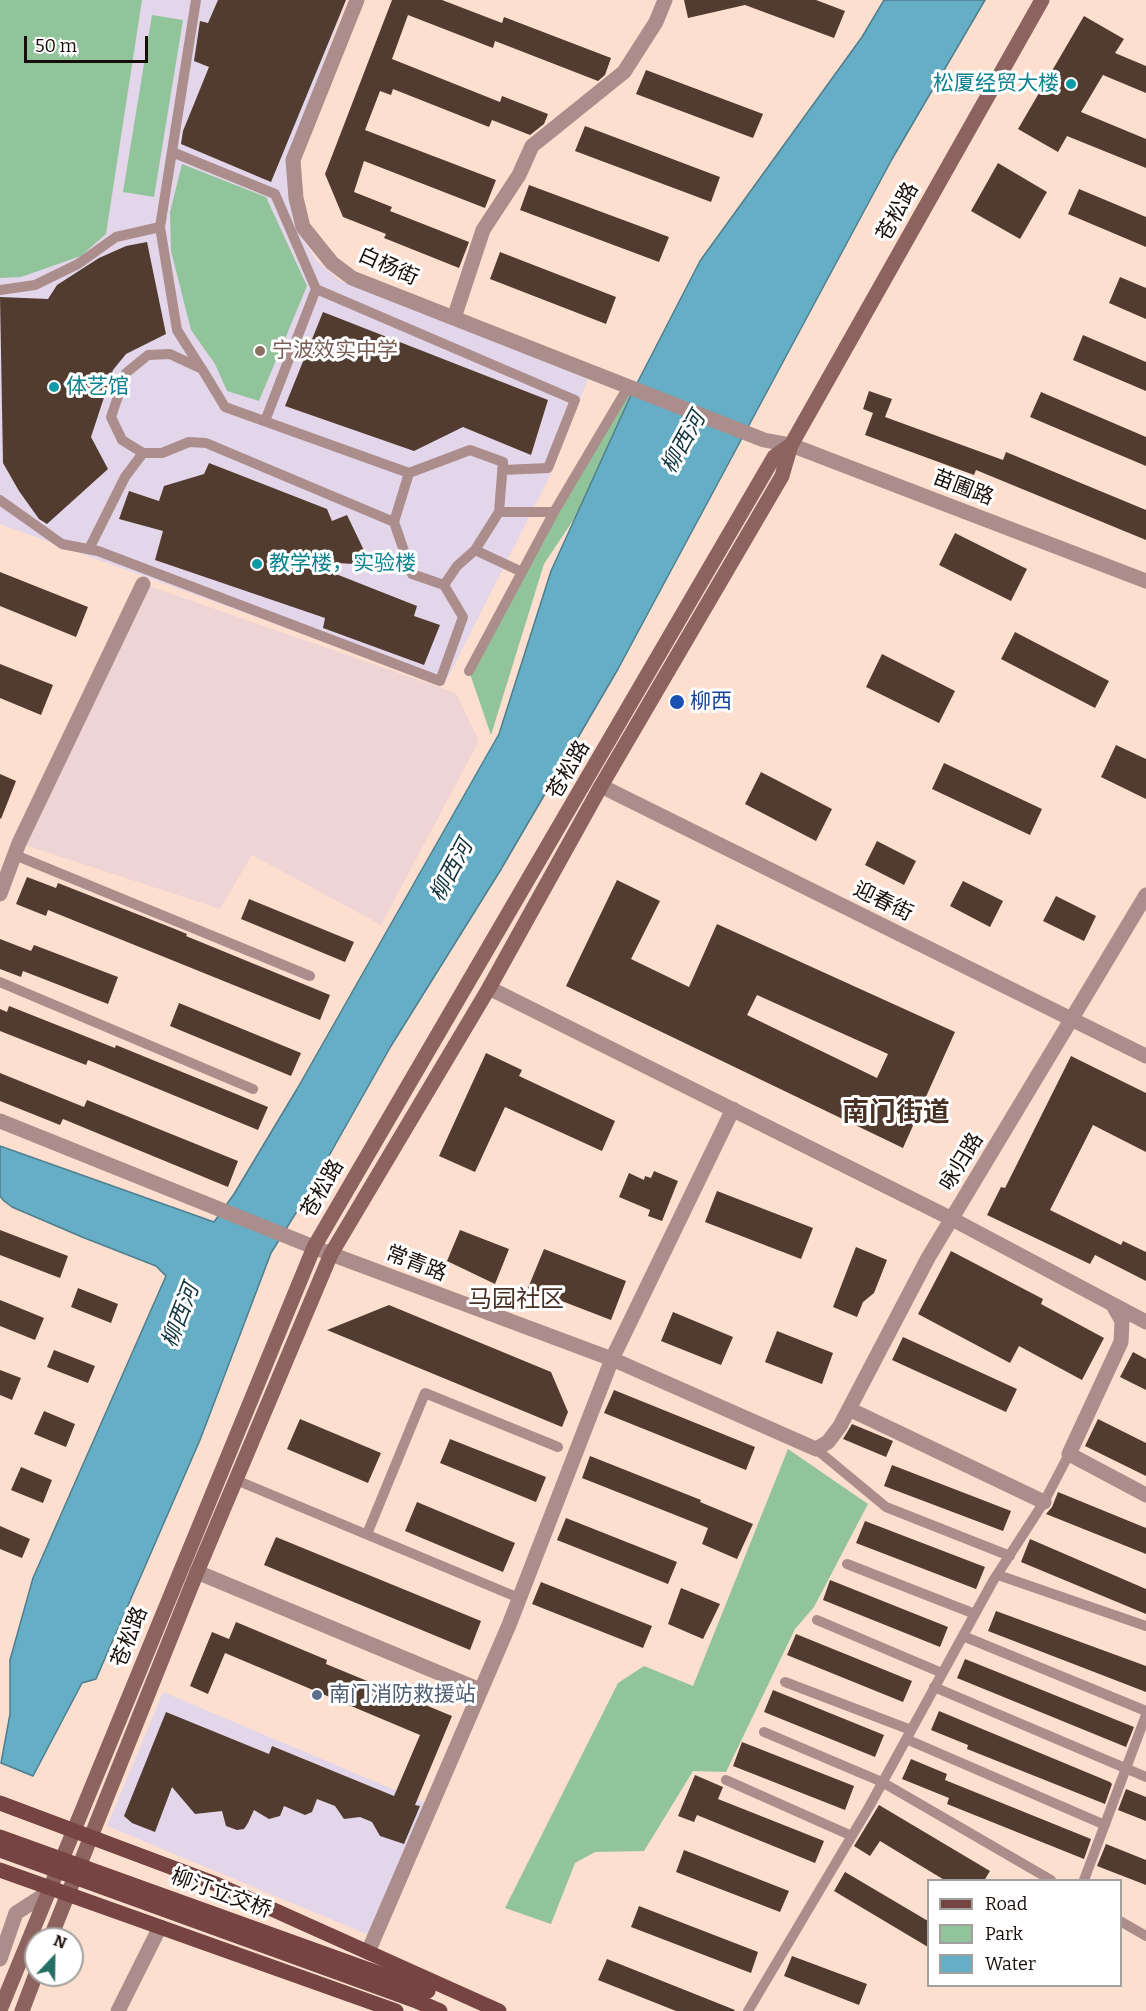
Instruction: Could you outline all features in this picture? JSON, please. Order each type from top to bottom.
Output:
[{"type":"main road","name":"苍松路","points":[[55,1927],[197,1572],[331,1254],[489,988],[601,786],[783,476],[791,445],[1042,0]]},
{"type":"main road","name":"苍松路","points":[[0,2010],[309,1245],[774,457],[791,445]]},
{"type":"main road","points":[[0,1803],[216,1884],[499,2011]]},
{"type":"main road","name":"柳汀立交桥","points":[[0,1837],[423,1997]]},
{"type":"main road","name":"柳汀立交桥","points":[[0,1850],[423,1997]]},
{"type":"main road","points":[[0,1870],[396,2011]]},
{"type":"main road","points":[[22,2011],[31,1987]]},
{"type":"main road","points":[[423,1997],[440,2011]]},
{"type":"main road","points":[[423,1997],[482,2011]]},
{"type":"street","name":"白杨街","points":[[357,0],[293,160],[296,198],[303,227],[332,263],[352,278],[764,440]]},
{"type":"street","points":[[454,318],[483,230],[519,175],[532,146],[624,72],[656,22],[665,0]]},
{"type":"street","name":"苗圃路","points":[[764,440],[791,445],[1146,580]]},
{"type":"street","points":[[0,894],[15,855],[143,584]]},
{"type":"street","name":"迎春街","points":[[601,786],[1146,1056]]},
{"type":"street","name":"咏归路","points":[[816,1449],[828,1442],[849,1409],[928,1258],[1146,895]]},
{"type":"street","points":[[489,988],[952,1219],[1146,1322]]},
{"type":"street","points":[[368,1952],[519,1598],[612,1359],[733,1109]]},
{"type":"street","name":"常青路","points":[[0,1121],[331,1254],[612,1359],[816,1449]]},
{"type":"street","points":[[1113,1305],[1122,1321],[1120,1342],[1069,1454],[1146,1496]]},
{"type":"street","points":[[849,1409],[1044,1502]]},
{"type":"street","points":[[197,1572],[480,1690]]},
{"type":"street","points":[[0,1959],[16,1913],[41,1897]]},
{"type":"street","points":[[118,2011],[160,1927]]},
{"type":"lane","points":[[196,0],[160,227],[177,330],[225,407],[410,473],[470,450],[503,462],[499,512],[475,550],[457,566],[444,585]]},
{"type":"lane","points":[[172,152],[275,194],[316,289],[574,400],[548,468],[502,470]]},
{"type":"lane","points":[[0,290],[35,285],[78,264],[116,237],[160,227]]},
{"type":"lane","points":[[265,421],[316,289]]},
{"type":"lane","points":[[202,369],[170,354],[148,355],[126,373],[111,417],[122,440],[143,453],[162,453],[189,442],[206,443],[394,522]]},
{"type":"lane","points":[[469,671],[554,512],[628,387]]},
{"type":"lane","points":[[89,549],[125,477],[143,453]]},
{"type":"lane","points":[[0,500],[62,544],[89,549],[440,681],[463,617],[444,585],[412,574],[394,522],[410,473]]},
{"type":"lane","points":[[499,512],[554,512]]},
{"type":"lane","points":[[475,550],[522,572]]},
{"type":"lane","points":[[15,855],[310,976]]},
{"type":"lane","points":[[0,982],[253,1089]]},
{"type":"lane","points":[[368,1534],[425,1393],[558,1447]]},
{"type":"lane","points":[[816,1449],[886,1507],[1010,1556]]},
{"type":"lane","points":[[748,2011],[852,1836],[975,1614],[1044,1502],[1069,1454]]},
{"type":"lane","points":[[236,1480],[519,1598]]},
{"type":"lane","points":[[847,1564],[975,1614]]},
{"type":"lane","points":[[998,1575],[1146,1626]]},
{"type":"lane","points":[[817,1620],[942,1673]]},
{"type":"lane","points":[[963,1636],[1146,1713],[1085,1879]]},
{"type":"lane","points":[[785,1682],[908,1734],[1105,1825]]},
{"type":"lane","points":[[934,1687],[1146,1777]]},
{"type":"lane","points":[[764,1732],[882,1782],[1048,1879]]},
{"type":"lane","points":[[726,1780],[852,1836]]},
{"type":"lane","points":[[1122,1922],[1146,1936]]},
{"type":"shaded area","name":"宁波效实中学","points":[[0,0],[346,0],[288,162],[297,228],[316,260],[340,281],[452,323],[588,379],[547,482],[444,685],[0,524]]},
{"type":"shaded area","points":[[143,584],[456,693],[479,741],[381,925],[252,855],[220,909],[19,843]]},
{"type":"shaded area","points":[[163,1692],[426,1803],[371,1936],[107,1826]]},
{"type":"green space","points":[[0,0],[142,0],[106,234],[81,256],[21,277],[0,278]]},
{"type":"green space","points":[[152,15],[183,20],[154,197],[123,192]]},
{"type":"green space","points":[[182,164],[266,197],[307,286],[259,401],[227,391],[215,364],[191,330],[171,251],[170,212]]},
{"type":"green space","points":[[628,387],[655,397],[544,564],[491,735],[469,671]]},
{"type":"green space","points":[[788,1449],[868,1504],[814,1607],[795,1629],[726,1772],[693,1771],[644,1851],[595,1852],[575,1863],[551,1924],[505,1908],[618,1683],[644,1666],[693,1686]]},
{"type":"water","name":"柳西河","points":[[884,0],[985,0],[892,159],[618,669],[500,871],[391,1046],[304,1200],[271,1253],[200,1440],[96,1679],[82,1683],[33,1776],[1,1763],[10,1714],[10,1660],[33,1578],[166,1276],[156,1266],[82,1237],[12,1207],[4,1201],[0,1196],[0,1146],[214,1222],[234,1194],[297,1089],[499,734],[551,571],[631,395],[700,261],[862,37]]},
{"type":"building","points":[[218,0],[346,0],[271,182],[181,144],[183,131],[209,67],[194,61],[200,21],[208,23]]},
{"type":"building","points":[[392,0],[442,0],[502,23],[504,17],[611,58],[605,75],[598,81],[495,41],[493,48],[408,15],[392,59],[500,102],[502,96],[548,114],[544,124],[530,135],[492,120],[489,127],[393,89],[391,95],[380,91],[365,130],[496,180],[485,208],[364,161],[354,192],[392,207],[390,211],[469,242],[459,268],[384,238],[386,234],[343,217],[325,174]]},
{"type":"building","points":[[684,0],[816,0],[845,11],[834,38],[745,5],[688,18]]},
{"type":"building","name":"松厦经贸大楼","points":[[1084,16],[1124,39],[1115,53],[1146,66],[1146,93],[1103,75],[1081,112],[1146,139],[1146,168],[1067,136],[1058,152],[1018,129]]},
{"type":"building","points":[[646,70],[763,114],[753,138],[636,94]]},
{"type":"building","points":[[585,126],[720,177],[711,202],[575,151]]},
{"type":"building","points":[[998,163],[1047,192],[1020,239],[971,211]]},
{"type":"building","points":[[529,185],[669,237],[659,262],[520,210]]},
{"type":"building","points":[[1079,189],[1146,217],[1146,247],[1068,214]]},
{"type":"building","name":"体艺馆","points":[[147,242],[166,334],[126,354],[113,370],[91,437],[108,469],[47,524],[39,519],[3,463],[0,297],[48,299],[57,285],[99,258],[126,246]]},
{"type":"building","points":[[500,252],[616,297],[606,324],[490,279]]},
{"type":"building","points":[[1120,277],[1146,288],[1146,319],[1109,303]]},
{"type":"building","points":[[323,312],[548,400],[531,455],[463,427],[414,451],[285,406]]},
{"type":"building","points":[[1083,335],[1146,362],[1146,391],[1073,360]]},
{"type":"building","points":[[869,391],[892,399],[885,417],[1003,460],[1006,452],[1146,510],[1146,540],[976,470],[974,475],[865,435],[873,413],[863,409]]},
{"type":"building","points":[[1041,392],[1146,437],[1146,466],[1030,417]]},
{"type":"building","name":"教学楼，实验楼","points":[[209,463],[327,509],[332,521],[347,515],[371,565],[303,561],[417,606],[414,616],[440,625],[424,665],[323,628],[325,618],[155,560],[163,531],[119,519],[129,491],[159,501],[164,486],[204,474]]},
{"type":"building","points":[[955,533],[1027,569],[1011,601],[939,565]]},
{"type":"building","points":[[0,572],[88,607],[76,637],[0,606]]},
{"type":"building","points":[[1015,632],[1109,681],[1095,708],[1001,659]]},
{"type":"building","points":[[882,654],[955,691],[939,723],[866,687]]},
{"type":"building","points":[[0,664],[53,685],[41,715],[0,698]]},
{"type":"building","points":[[1116,745],[1146,759],[1146,799],[1101,777]]},
{"type":"building","points":[[944,763],[1042,809],[1030,835],[932,789]]},
{"type":"building","points":[[761,772],[832,809],[816,841],[745,804]]},
{"type":"building","points":[[0,774],[16,781],[1,819],[0,818]]},
{"type":"building","points":[[877,841],[916,861],[904,885],[865,865]]},
{"type":"building","points":[[27,877],[56,888],[58,883],[175,929],[187,934],[186,936],[330,995],[320,1020],[48,910],[46,916],[16,904]]},
{"type":"building","points":[[617,880],[660,901],[631,959],[689,987],[717,924],[955,1032],[903,1148],[566,986]],"holes":[[[757,995],[888,1054],[877,1078],[747,1015]]]},
{"type":"building","points":[[963,881],[1003,901],[990,927],[950,906]]},
{"type":"building","points":[[1056,896],[1096,916],[1084,941],[1043,921]]},
{"type":"building","points":[[249,899],[354,942],[345,962],[241,919]]},
{"type":"building","points":[[0,939],[31,951],[34,945],[118,977],[108,1004],[23,971],[21,977],[0,969]]},
{"type":"building","points":[[179,1003],[301,1053],[291,1076],[170,1026]]},
{"type":"building","points":[[9,1006],[115,1048],[116,1045],[268,1107],[258,1130],[88,1060],[86,1065],[0,1031],[0,1009],[7,1012]]},
{"type":"building","points":[[486,1053],[522,1070],[519,1076],[615,1121],[602,1151],[505,1107],[475,1172],[439,1156]]},
{"type":"building","points":[[1071,1056],[1146,1093],[1146,1152],[1093,1125],[1050,1210],[1121,1245],[1123,1241],[1146,1252],[1146,1281],[1095,1255],[1090,1264],[987,1215],[1001,1187],[1005,1188]]},
{"type":"building","points":[[0,1073],[84,1107],[87,1100],[238,1161],[228,1187],[63,1119],[60,1125],[0,1101]]},
{"type":"building","points":[[654,1171],[678,1181],[662,1221],[648,1216],[650,1210],[619,1197],[629,1173],[644,1180],[645,1176],[651,1178]]},
{"type":"building","points":[[717,1191],[813,1228],[801,1259],[705,1222]]},
{"type":"building","points":[[0,1230],[68,1256],[60,1278],[0,1255]]},
{"type":"building","points":[[460,1230],[509,1249],[495,1284],[447,1261]]},
{"type":"building","points":[[856,1247],[887,1260],[874,1293],[863,1302],[857,1317],[833,1307]]},
{"type":"building","points":[[544,1249],[626,1281],[611,1320],[528,1288]]},
{"type":"building","points":[[951,1251],[1043,1299],[1041,1304],[1104,1338],[1082,1380],[1019,1346],[1010,1363],[918,1314]]},
{"type":"building","points":[[78,1288],[118,1304],[111,1323],[71,1307]]},
{"type":"building","points":[[0,1300],[44,1318],[35,1340],[0,1326]]},
{"type":"building","points":[[389,1305],[551,1372],[568,1412],[562,1427],[327,1330]]},
{"type":"building","points":[[673,1312],[733,1337],[721,1365],[661,1341]]},
{"type":"building","points":[[777,1331],[833,1353],[822,1384],[765,1362]]},
{"type":"building","points":[[903,1337],[1017,1389],[1006,1412],[892,1360]]},
{"type":"building","points":[[54,1350],[95,1366],[88,1383],[47,1367]]},
{"type":"building","points":[[1133,1352],[1146,1359],[1146,1390],[1120,1377]]},
{"type":"building","points":[[0,1370],[21,1378],[12,1400],[0,1395]]},
{"type":"building","points":[[614,1390],[755,1447],[746,1470],[604,1413]]},
{"type":"building","points":[[44,1411],[75,1424],[66,1447],[34,1434]]},
{"type":"building","points":[[300,1419],[381,1453],[368,1483],[287,1449]]},
{"type":"building","points":[[1098,1419],[1146,1443],[1146,1476],[1085,1446]]},
{"type":"building","points":[[852,1424],[893,1441],[886,1457],[843,1439]]},
{"type":"building","points":[[450,1439],[546,1477],[536,1502],[440,1463]]},
{"type":"building","points":[[590,1456],[701,1500],[700,1502],[753,1524],[737,1559],[702,1544],[708,1528],[582,1478]]},
{"type":"building","points":[[892,1465],[1011,1511],[1003,1531],[884,1486]]},
{"type":"building","points":[[21,1467],[52,1480],[43,1503],[11,1490]]},
{"type":"building","points":[[1058,1492],[1146,1528],[1146,1554],[1046,1514],[1052,1507]]},
{"type":"building","points":[[417,1502],[515,1543],[503,1572],[405,1531]]},
{"type":"building","points":[[566,1518],[677,1562],[668,1584],[557,1540]]},
{"type":"building","points":[[865,1521],[985,1567],[976,1589],[856,1543]]},
{"type":"building","points":[[0,1526],[30,1539],[22,1558],[0,1549]]},
{"type":"building","points":[[276,1537],[481,1621],[470,1650],[264,1565]]},
{"type":"building","points":[[1030,1539],[1146,1589],[1146,1614],[1021,1562]]},
{"type":"building","points":[[830,1580],[948,1627],[940,1647],[823,1600]]},
{"type":"building","points":[[541,1582],[652,1626],[643,1648],[532,1604]]},
{"type":"building","points":[[681,1588],[720,1604],[703,1639],[668,1624]]},
{"type":"building","points":[[996,1611],[1146,1666],[1146,1692],[988,1631]]},
{"type":"building","points":[[236,1622],[327,1660],[326,1664],[452,1716],[415,1805],[420,1806],[404,1844],[380,1836],[372,1822],[360,1817],[344,1819],[335,1806],[317,1799],[312,1812],[305,1815],[284,1806],[280,1816],[269,1819],[254,1810],[244,1829],[237,1830],[226,1826],[222,1811],[195,1814],[172,1787],[155,1832],[132,1823],[124,1816],[166,1712],[269,1754],[272,1746],[394,1796],[420,1735],[225,1653],[208,1694],[190,1686],[212,1632],[229,1639]]},
{"type":"building","points":[[796,1634],[912,1681],[903,1702],[787,1655]]},
{"type":"building","points":[[965,1659],[1134,1727],[1126,1747],[957,1678]]},
{"type":"building","points":[[773,1690],[884,1735],[875,1757],[764,1712]]},
{"type":"building","points":[[939,1711],[1110,1782],[1112,1784],[1105,1804],[967,1749],[968,1745],[931,1730]]},
{"type":"building","points":[[742,1742],[854,1786],[845,1810],[733,1766]]},
{"type":"building","points":[[911,1759],[947,1774],[945,1780],[1091,1839],[1084,1859],[947,1804],[949,1798],[902,1779]]},
{"type":"building","points":[[695,1775],[723,1787],[718,1799],[824,1841],[815,1863],[697,1815],[694,1822],[678,1816]]},
{"type":"building","points":[[1126,1789],[1146,1797],[1146,1821],[1118,1810]]},
{"type":"building","points":[[879,1805],[990,1871],[985,1879],[943,1879],[880,1841],[870,1856],[854,1846]]},
{"type":"building","points":[[1106,1844],[1146,1860],[1146,1885],[1097,1866]]},
{"type":"building","points":[[684,1850],[789,1891],[780,1912],[676,1872]]},
{"type":"building","points":[[845,1872],[927,1920],[927,1946],[834,1891]]},
{"type":"building","points":[[639,1906],[758,1952],[751,1973],[631,1927]]},
{"type":"building","points":[[792,1956],[867,1984],[859,2005],[784,1976]]},
{"type":"building","points":[[607,1959],[735,2010],[676,2011],[598,1980]]},
{"type":"place","name":"松厦经贸大楼","points":[[1071,84]]},
{"type":"place","name":"宁波效实中学","points":[[260,351]]},
{"type":"place","name":"体艺馆","points":[[54,387]]},
{"type":"place","name":"教学楼，实验楼","points":[[257,564]]},
{"type":"place","name":"柳西","points":[[677,702]]},
{"type":"place","name":"南门消防救援站","points":[[317,1695]]},
{"type":"district","name":"南门街道","points":[[896,1113]]},
{"type":"district","name":"马园社区","points":[[516,1300]]}]
